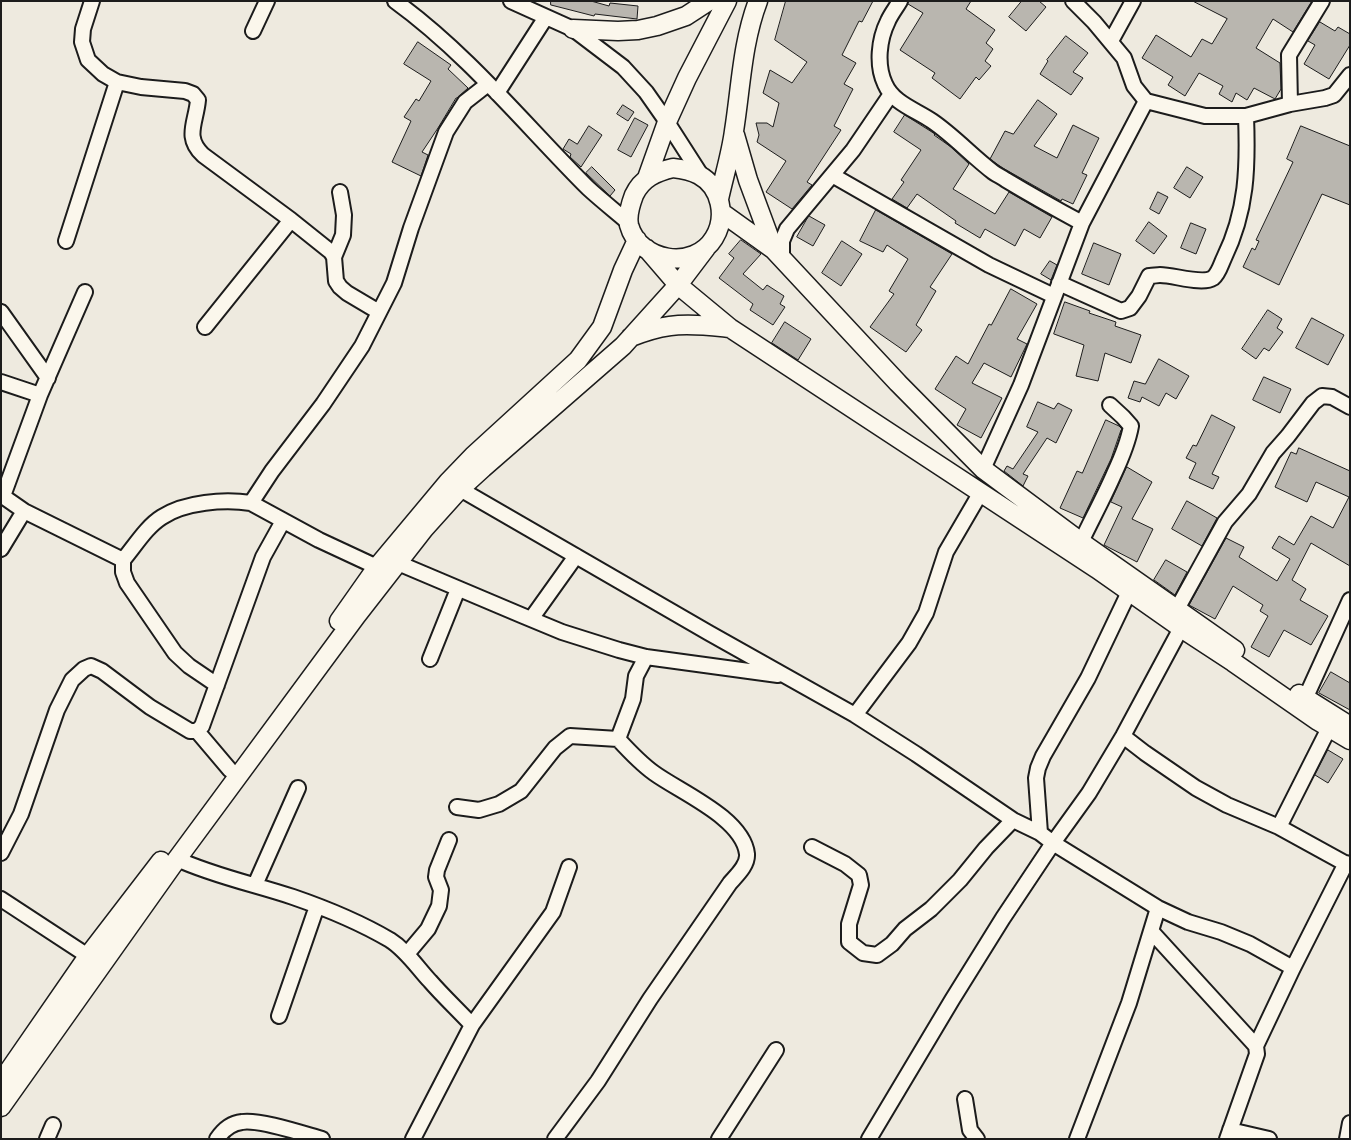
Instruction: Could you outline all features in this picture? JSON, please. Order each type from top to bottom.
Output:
[{"type":"main road","points":[[573,29],[638,30],[686,16],[709,1]]},
{"type":"main road","points":[[647,178],[687,78],[727,1]]},
{"type":"main road","points":[[1,1107],[177,859],[357,615],[424,529],[460,489],[630,338],[678,285],[713,240],[721,222],[720,205],[734,132],[742,64],[752,17],[758,1]]},
{"type":"main road","points":[[734,132],[748,180],[778,255]]},
{"type":"main road","points":[[1350,726],[1305,698],[1081,542],[983,469],[778,255],[720,205],[713,187],[701,175],[688,170],[673,168],[659,171],[647,178],[637,189],[631,203],[629,223],[642,244],[678,285],[730,328],[1097,569],[1181,628],[1329,728],[1350,740]]},
{"type":"main road","points":[[642,244],[658,255],[670,259],[683,259],[695,255],[706,248]]},
{"type":"main road","points":[[1,1082],[88,956],[230,770],[377,567],[448,482],[473,456],[578,360],[602,327],[623,270],[642,244]]},
{"type":"main road","points":[[630,338],[646,331],[671,326],[730,328]]},
{"type":"street","points":[[92,1],[83,29],[82,42],[88,60],[103,74],[117,82],[141,87],[185,91],[193,94],[198,100],[192,130],[192,140],[196,148],[291,220],[331,252],[334,257]]},
{"type":"street","points":[[253,30],[266,1]]},
{"type":"street","points":[[396,1],[461,56],[590,189],[629,223]]},
{"type":"street","points":[[511,1],[573,29],[623,67],[646,92],[668,122],[701,175]]},
{"type":"street","points":[[900,1],[887,22],[880,48],[882,73],[885,84],[892,94],[900,102],[943,129],[994,173],[1082,223]]},
{"type":"street","points":[[1073,1],[1094,22],[1124,58],[1134,86],[1146,101],[1205,116],[1246,116],[1334,95],[1350,75]]},
{"type":"street","points":[[1111,41],[1133,1]]},
{"type":"street","points":[[1290,104],[1289,55],[1322,1]]},
{"type":"street","points":[[250,503],[323,404],[362,346],[394,283],[446,132],[465,102],[492,88],[546,16]]},
{"type":"street","points":[[66,241],[117,82]]},
{"type":"street","points":[[778,255],[787,229],[853,150],[892,94]]},
{"type":"street","points":[[983,469],[1021,385],[1082,223],[1146,101]]},
{"type":"street","points":[[832,175],[989,265],[1121,310],[1130,308],[1139,296],[1149,276],[1161,275],[1206,280],[1213,278],[1218,272],[1233,241],[1242,209],[1245,187],[1246,116]]},
{"type":"street","points":[[340,192],[344,215],[343,234],[334,257],[336,281],[347,293],[379,312]]},
{"type":"street","points":[[205,327],[291,220]]},
{"type":"street","points":[[85,292],[40,395],[2,496],[24,511],[123,560]]},
{"type":"street","points":[[1,312],[48,378]]},
{"type":"street","points":[[1,382],[40,395]]},
{"type":"street","points":[[1177,609],[1225,522],[1249,494],[1272,453],[1288,436],[1313,403],[1322,396],[1332,397],[1350,407]]},
{"type":"street","points":[[1081,542],[1104,497],[1130,434],[1131,426],[1110,405]]},
{"type":"street","points":[[460,489],[855,715],[1013,820],[1040,833],[1158,908],[1188,922],[1222,932],[1250,944],[1293,968]]},
{"type":"street","points":[[855,715],[909,643],[926,613],[946,552],[981,492]]},
{"type":"street","points":[[216,685],[174,653],[128,583],[123,572],[123,560],[146,531],[161,517],[189,506],[238,501],[250,503],[320,540],[377,567]]},
{"type":"street","points":[[1,549],[24,511]]},
{"type":"street","points":[[1,854],[21,814],[56,710],[72,680],[84,669],[91,666],[102,671],[150,707],[190,731],[196,731],[202,726],[263,557],[283,521]]},
{"type":"street","points":[[531,619],[576,556]]},
{"type":"street","points":[[398,563],[562,632],[619,650],[646,657],[787,676]]},
{"type":"street","points":[[430,659],[458,589]]},
{"type":"street","points":[[1040,833],[1036,778],[1038,768],[1088,678],[1129,592]]},
{"type":"street","points":[[1305,698],[1350,600]]},
{"type":"street","points":[[869,1139],[1003,918],[1089,792],[1124,736],[1181,628]]},
{"type":"street","points":[[618,738],[633,699],[636,676],[646,657]]},
{"type":"street","points":[[1280,828],[1329,728]]},
{"type":"street","points":[[196,731],[230,770]]},
{"type":"street","points":[[457,807],[479,810],[499,804],[521,791],[555,748],[570,736],[618,738],[633,756],[654,773],[716,813],[734,828],[744,843],[747,856],[741,871],[730,882],[650,999],[598,1081],[555,1139]]},
{"type":"street","points":[[1124,736],[1196,788],[1228,805],[1280,828],[1348,864],[1293,968],[1256,1046],[1257,1054],[1229,1134],[1270,1139]]},
{"type":"street","points":[[255,885],[298,788]]},
{"type":"street","points":[[812,846],[845,864],[860,875],[861,885],[849,924],[849,942],[864,953],[877,955],[892,944],[905,929],[931,909],[960,880],[986,848],[1013,820]]},
{"type":"street","points":[[407,954],[428,929],[439,906],[441,890],[436,877],[449,840]]},
{"type":"street","points":[[177,859],[218,875],[255,885],[317,906],[359,924],[391,941],[407,954],[472,1025]]},
{"type":"street","points":[[412,1139],[472,1025],[553,912],[569,868]]},
{"type":"street","points":[[1,900],[88,956]]},
{"type":"street","points":[[278,1016],[317,906]]},
{"type":"street","points":[[1077,1139],[1129,1003],[1158,908]]},
{"type":"street","points":[[1151,931],[1256,1046]]},
{"type":"street","points":[[719,1139],[776,1050]]},
{"type":"street","points":[[966,1099],[970,1130],[977,1139]]},
{"type":"street","points":[[217,1139],[221,1132],[229,1126],[242,1122],[258,1122],[322,1139]]},
{"type":"street","points":[[1347,1139],[1350,1123]]},
{"type":"street","points":[[47,1139],[53,1125]]},
{"type":"building","points":[[551,1],[591,1],[609,6],[610,3],[638,6],[637,19],[595,14],[594,16],[551,5]]},
{"type":"building","points":[[786,1],[873,1],[862,22],[859,21],[842,55],[856,63],[844,84],[853,89],[834,126],[841,130],[807,182],[812,185],[792,209],[766,192],[786,161],[757,142],[759,135],[756,123],[767,123],[773,127],[779,103],[763,93],[770,70],[792,83],[807,62],[775,40]]},
{"type":"building","points":[[909,1],[971,1],[966,9],[995,30],[986,43],[993,49],[985,61],[991,66],[979,80],[976,77],[960,99],[932,78],[935,73],[900,50],[923,13],[908,4]]},
{"type":"building","points":[[1022,1],[1039,1],[1046,7],[1026,31],[1009,17]]},
{"type":"building","points":[[1193,1],[1312,1],[1293,32],[1273,19],[1256,48],[1280,63],[1281,89],[1275,99],[1254,88],[1247,100],[1236,93],[1232,102],[1219,94],[1223,86],[1199,73],[1185,96],[1168,85],[1173,77],[1142,58],[1156,35],[1191,57],[1202,39],[1212,44],[1227,19]]},
{"type":"building","points":[[1320,22],[1335,31],[1338,27],[1350,34],[1350,45],[1329,79],[1304,64],[1315,45],[1308,41]]},
{"type":"building","points":[[1066,36],[1088,53],[1073,72],[1083,78],[1071,95],[1040,74],[1047,60]]},
{"type":"building","points":[[418,42],[451,65],[448,69],[468,88],[456,98],[422,152],[428,155],[421,176],[392,162],[411,121],[404,117],[416,99],[419,101],[431,81],[404,64]]},
{"type":"building","points":[[1038,100],[1057,114],[1034,146],[1057,158],[1073,125],[1099,138],[1082,173],[1087,175],[1073,204],[1062,199],[1061,201],[990,159],[1005,131],[1013,134]]},
{"type":"building","points":[[623,105],[634,112],[628,121],[617,114]]},
{"type":"building","points":[[905,115],[935,134],[969,164],[953,189],[995,214],[1009,192],[1052,217],[1040,238],[1024,229],[1015,246],[985,229],[980,238],[955,223],[956,221],[917,194],[907,208],[892,199],[904,182],[901,180],[921,150],[894,132]]},
{"type":"building","points":[[635,118],[648,125],[631,157],[618,150]]},
{"type":"building","points":[[589,126],[602,135],[581,167],[570,157],[571,154],[563,149],[569,139],[577,144]]},
{"type":"building","points":[[1301,126],[1350,146],[1350,205],[1322,194],[1279,285],[1243,267],[1252,248],[1255,250],[1259,241],[1256,240],[1293,162],[1287,159]]},
{"type":"building","points":[[592,167],[615,190],[610,196],[586,173]]},
{"type":"building","points":[[1187,167],[1203,177],[1190,198],[1174,188]]},
{"type":"building","points":[[1158,192],[1168,197],[1159,214],[1150,209]]},
{"type":"building","points":[[876,210],[952,254],[930,287],[936,291],[916,325],[922,330],[906,352],[870,327],[894,294],[889,291],[908,259],[887,245],[883,252],[860,241]]},
{"type":"building","points":[[809,216],[825,225],[813,246],[797,237]]},
{"type":"building","points":[[1149,222],[1167,236],[1154,254],[1136,241]]},
{"type":"building","points":[[1191,223],[1206,229],[1196,254],[1181,248]]},
{"type":"building","points":[[741,240],[761,254],[743,274],[763,290],[767,285],[784,296],[780,304],[785,307],[773,325],[750,310],[753,304],[719,278],[734,258],[729,254]]},
{"type":"building","points":[[842,241],[862,254],[841,286],[822,273]]},
{"type":"building","points":[[1094,243],[1121,254],[1109,285],[1082,274]]},
{"type":"building","points":[[1050,261],[1057,265],[1051,280],[1041,274]]},
{"type":"building","points":[[1011,289],[1037,304],[1017,339],[1027,344],[1011,377],[984,363],[972,383],[1002,398],[981,438],[957,425],[966,409],[935,389],[956,356],[968,364],[989,324],[991,325]]},
{"type":"building","points":[[1065,302],[1116,322],[1115,326],[1141,335],[1131,363],[1105,353],[1098,381],[1076,376],[1084,345],[1054,334]]},
{"type":"building","points":[[1268,310],[1282,319],[1277,328],[1283,332],[1269,351],[1264,348],[1256,359],[1242,349]]},
{"type":"building","points":[[1312,318],[1344,335],[1328,365],[1296,348]]},
{"type":"building","points":[[785,322],[811,339],[798,360],[772,343]]},
{"type":"building","points":[[1159,359],[1189,376],[1176,399],[1166,393],[1159,406],[1142,397],[1140,402],[1128,398],[1134,381],[1145,384]]},
{"type":"building","points":[[1264,377],[1291,389],[1280,413],[1253,400]]},
{"type":"building","points":[[1038,402],[1054,409],[1058,403],[1072,410],[1056,443],[1047,438],[1023,474],[1028,476],[1023,486],[1004,471],[1007,466],[1013,469],[1038,432],[1027,427]]},
{"type":"building","points":[[1212,415],[1235,427],[1212,474],[1219,477],[1213,489],[1189,478],[1196,463],[1186,458],[1193,445],[1196,446]]},
{"type":"building","points":[[1106,420],[1122,429],[1111,459],[1083,518],[1060,508],[1077,471],[1082,473]]},
{"type":"building","points":[[1299,448],[1350,471],[1350,566],[1311,543],[1292,580],[1306,589],[1300,600],[1328,616],[1311,645],[1284,630],[1269,657],[1251,647],[1268,616],[1260,611],[1263,605],[1233,586],[1215,619],[1189,605],[1226,538],[1244,547],[1239,557],[1277,581],[1290,559],[1272,548],[1279,536],[1294,545],[1311,516],[1333,528],[1349,497],[1316,482],[1307,502],[1275,487],[1291,452],[1296,454]]},
{"type":"building","points":[[1127,467],[1152,482],[1132,519],[1153,529],[1137,562],[1104,545],[1122,507],[1111,502]]},
{"type":"building","points":[[1187,501],[1217,518],[1202,546],[1172,529]]},
{"type":"building","points":[[1166,560],[1187,572],[1175,595],[1154,580]]},
{"type":"building","points":[[1331,672],[1350,683],[1350,710],[1319,693]]},
{"type":"building","points":[[1328,750],[1343,759],[1328,783],[1315,775]]}]
